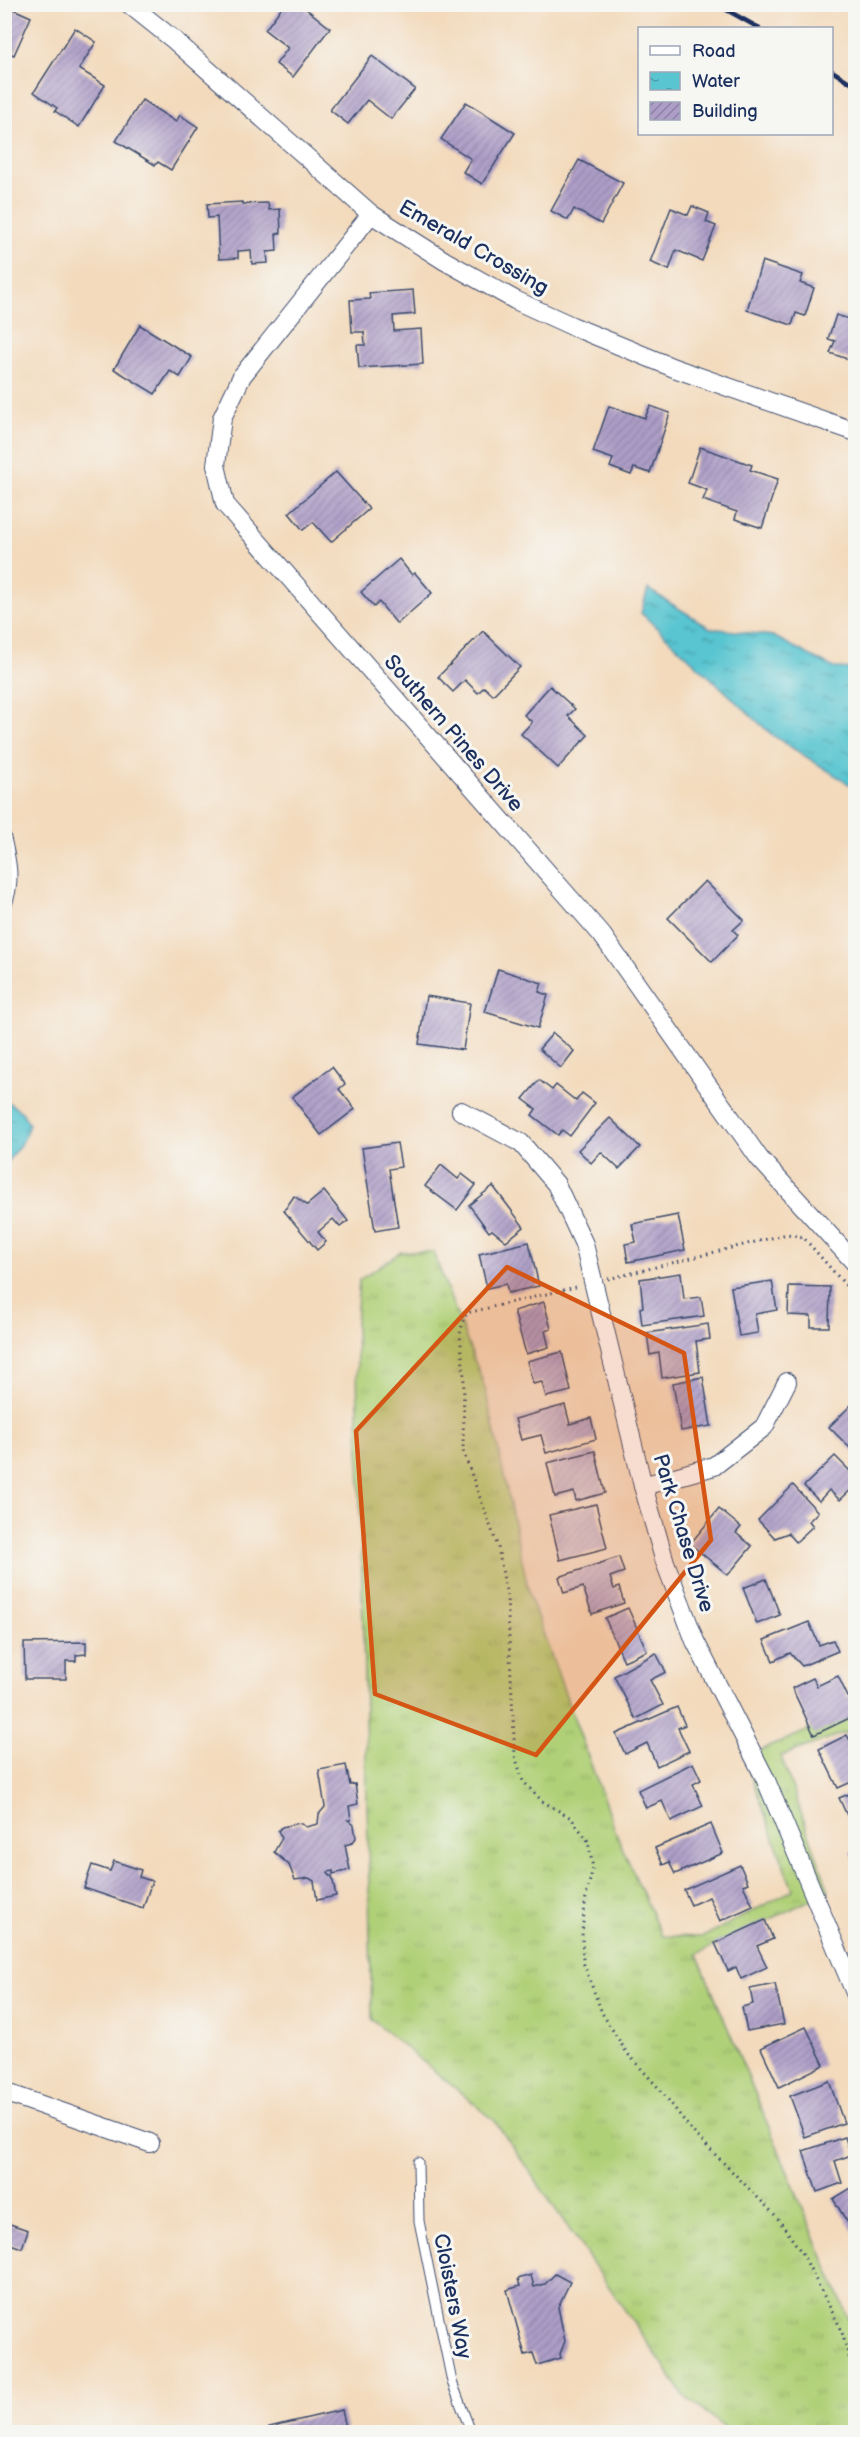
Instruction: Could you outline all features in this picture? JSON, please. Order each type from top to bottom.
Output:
[{"type":"street","name":"Emerald Crossing","points":[[129,4],[174,39],[371,214],[445,261],[515,300],[674,368],[855,432]]},
{"type":"street","name":"Southern Pines Drive","points":[[371,214],[242,376],[222,418],[216,465],[225,504],[602,936],[759,1158],[855,1264]]},
{"type":"street","name":"Park Chase Drive","points":[[461,1111],[522,1143],[556,1184],[584,1244],[643,1486],[665,1562],[695,1641],[765,1778],[855,1995]]},
{"type":"street","points":[[643,1486],[714,1466],[764,1427],[786,1382]]},
{"type":"street","points":[[4,2092],[150,2143]]},
{"type":"lane","points":[[4,830],[14,871],[11,896],[4,911]]},
{"type":"lane","name":"Cloisters Way","points":[[418,2162],[419,2221],[452,2382],[471,2433]]},
{"type":"path","points":[[855,1297],[803,1237],[787,1234],[467,1313],[460,1334],[464,1376],[463,1451],[498,1547],[507,1597],[515,1756],[523,1781],[542,1801],[571,1818],[588,1841],[593,1868],[585,1908],[583,1962],[602,2013],[627,2053],[663,2093],[692,2131],[776,2216],[802,2253],[841,2329],[855,2382]]},
{"type":"highlighted area","points":[[507,1267],[684,1353],[711,1540],[536,1755],[375,1694],[356,1431]]},
{"type":"green space","points":[[401,1252],[433,1252],[485,1388],[530,1597],[617,1836],[662,1936],[703,1937],[793,1890],[744,1757],[855,1711],[855,1729],[781,1756],[829,1891],[697,1954],[855,2334],[855,2432],[730,2432],[685,2397],[494,2120],[372,2020],[356,1323],[359,1280]]},
{"type":"water","points":[[648,589],[710,628],[773,636],[834,668],[855,669],[855,788],[772,735],[641,613]]},
{"type":"water","points":[[5,1100],[22,1112],[29,1124],[24,1139],[5,1165]]},
{"type":"building","points":[[284,4],[300,4],[330,28],[293,77],[276,64],[288,48],[265,30]]},
{"type":"building","points":[[4,5],[31,17],[14,55],[4,51]]},
{"type":"building","points":[[75,28],[96,42],[79,69],[105,85],[79,127],[55,111],[57,108],[34,92]]},
{"type":"building","points":[[372,56],[415,89],[391,119],[367,100],[348,124],[330,110]]},
{"type":"building","points":[[142,100],[176,122],[180,115],[198,127],[171,170],[158,162],[155,165],[116,141]]},
{"type":"building","points":[[466,102],[515,133],[482,184],[463,172],[471,159],[441,139]]},
{"type":"building","points":[[579,160],[623,183],[601,224],[574,209],[568,220],[551,211]]},
{"type":"building","points":[[242,202],[242,204],[268,203],[269,210],[280,209],[281,233],[276,234],[277,251],[267,252],[268,263],[252,264],[251,250],[238,251],[238,258],[219,259],[217,217],[208,218],[207,204]]},
{"type":"building","points":[[692,206],[709,213],[706,222],[716,226],[702,261],[676,250],[669,270],[650,262],[671,208],[688,215]]},
{"type":"building","points":[[762,261],[803,275],[800,283],[814,288],[805,316],[796,313],[792,325],[747,310]]},
{"type":"building","points":[[413,290],[415,314],[393,316],[394,331],[421,329],[423,364],[359,368],[357,345],[365,345],[364,332],[352,332],[350,300],[370,299],[369,293]]},
{"type":"building","points":[[836,315],[856,321],[856,362],[830,353],[835,341],[828,339]]},
{"type":"building","points":[[140,325],[192,357],[180,377],[170,371],[155,394],[114,369]]},
{"type":"building","points":[[609,406],[645,418],[650,406],[670,413],[650,473],[634,468],[631,475],[610,467],[613,459],[593,452]]},
{"type":"building","points":[[700,447],[752,465],[750,470],[778,479],[762,528],[735,519],[737,512],[703,500],[707,490],[688,483]]},
{"type":"building","points":[[336,472],[369,509],[331,542],[313,522],[303,530],[289,513]]},
{"type":"building","points":[[399,559],[412,575],[415,573],[432,593],[397,624],[379,602],[374,607],[361,592]]},
{"type":"building","points":[[483,631],[520,667],[493,695],[484,687],[478,693],[465,680],[453,692],[438,677]]},
{"type":"building","points":[[550,686],[575,709],[568,716],[588,735],[558,768],[521,734],[532,722],[524,715]]},
{"type":"building","points":[[705,881],[744,920],[733,930],[738,935],[712,962],[668,918]]},
{"type":"building","points":[[498,969],[542,983],[539,992],[548,995],[538,1028],[485,1012]]},
{"type":"building","points":[[426,996],[470,1003],[463,1050],[419,1044]]},
{"type":"building","points":[[553,1033],[574,1051],[561,1068],[539,1049]]},
{"type":"building","points":[[332,1067],[345,1084],[339,1089],[355,1109],[321,1135],[292,1097]]},
{"type":"building","points":[[539,1080],[552,1090],[556,1085],[576,1101],[582,1093],[595,1103],[570,1136],[562,1130],[558,1135],[532,1115],[536,1109],[523,1099]]},
{"type":"building","points":[[610,1118],[640,1147],[619,1169],[601,1152],[591,1163],[578,1150]]},
{"type":"building","points":[[397,1143],[401,1167],[389,1169],[398,1227],[375,1231],[362,1148]]},
{"type":"building","points":[[441,1165],[458,1179],[462,1174],[476,1185],[457,1210],[425,1186]]},
{"type":"building","points":[[493,1186],[524,1227],[506,1241],[492,1230],[489,1232],[469,1205]]},
{"type":"building","points":[[324,1191],[348,1221],[340,1227],[333,1219],[318,1232],[326,1242],[317,1250],[284,1211],[294,1196],[307,1205]]},
{"type":"building","points":[[678,1215],[685,1250],[628,1262],[625,1244],[636,1242],[632,1224]]},
{"type":"building","points":[[529,1242],[539,1286],[508,1293],[506,1284],[487,1288],[479,1254]]},
{"type":"building","points":[[681,1273],[684,1299],[701,1297],[704,1316],[642,1325],[640,1279]]},
{"type":"building","points":[[772,1281],[777,1310],[755,1314],[758,1333],[739,1336],[731,1287]]},
{"type":"building","points":[[789,1286],[830,1287],[829,1327],[811,1327],[811,1316],[788,1315]]},
{"type":"building","points":[[544,1302],[551,1329],[545,1331],[549,1347],[526,1354],[514,1311]]},
{"type":"building","points":[[708,1324],[710,1339],[696,1341],[700,1372],[662,1378],[659,1353],[650,1355],[647,1333]]},
{"type":"building","points":[[562,1352],[571,1391],[546,1397],[542,1382],[533,1384],[527,1361]]},
{"type":"building","points":[[703,1377],[711,1426],[681,1431],[673,1383]]},
{"type":"building","points":[[856,1400],[856,1454],[829,1427]]},
{"type":"building","points":[[565,1405],[570,1424],[591,1418],[596,1439],[546,1453],[541,1435],[521,1440],[515,1419]]},
{"type":"building","points":[[595,1451],[605,1493],[576,1501],[574,1492],[555,1497],[547,1463]]},
{"type":"building","points":[[835,1456],[856,1477],[856,1485],[840,1500],[829,1490],[819,1501],[804,1486]]},
{"type":"building","points":[[793,1485],[818,1512],[809,1521],[813,1526],[796,1542],[788,1533],[775,1538],[758,1520]]},
{"type":"building","points":[[596,1504],[607,1548],[560,1560],[549,1515]]},
{"type":"building","points":[[719,1509],[741,1527],[736,1533],[752,1546],[728,1575],[690,1544]]},
{"type":"building","points":[[619,1557],[624,1572],[610,1577],[614,1589],[619,1587],[624,1603],[592,1614],[583,1587],[564,1593],[559,1577]]},
{"type":"building","points":[[766,1579],[780,1615],[757,1624],[743,1588]]},
{"type":"building","points":[[628,1608],[647,1651],[624,1661],[605,1618]]},
{"type":"building","points":[[809,1622],[819,1645],[833,1640],[838,1651],[802,1666],[790,1653],[773,1661],[764,1640]]},
{"type":"building","points":[[86,1642],[86,1654],[76,1655],[76,1661],[66,1661],[66,1679],[25,1679],[24,1643]]},
{"type":"building","points":[[656,1653],[666,1672],[650,1680],[663,1705],[636,1719],[614,1676]]},
{"type":"building","points":[[838,1676],[848,1697],[855,1694],[856,1696],[856,1715],[814,1735],[792,1688],[813,1678],[817,1686]]},
{"type":"building","points":[[677,1707],[685,1725],[678,1728],[689,1751],[657,1766],[647,1743],[625,1754],[616,1734]]},
{"type":"building","points":[[847,1735],[856,1751],[856,1780],[838,1788],[819,1749]]},
{"type":"building","points":[[693,1763],[701,1780],[693,1784],[703,1806],[671,1821],[662,1801],[646,1808],[638,1790]]},
{"type":"building","points":[[346,1765],[350,1785],[355,1784],[358,1804],[349,1806],[351,1820],[348,1820],[354,1825],[356,1838],[352,1843],[345,1845],[350,1870],[333,1874],[333,1871],[328,1872],[329,1876],[332,1876],[336,1896],[317,1900],[314,1881],[309,1878],[295,1880],[289,1865],[274,1852],[282,1838],[278,1831],[282,1827],[300,1823],[306,1827],[318,1824],[319,1814],[325,1807],[319,1770]]},
{"type":"building","points":[[856,1791],[856,1835],[839,1798]]},
{"type":"building","points":[[711,1824],[723,1853],[675,1874],[669,1862],[663,1865],[655,1848]]},
{"type":"building","points":[[856,1849],[856,1862],[850,1852]]},
{"type":"building","points":[[114,1861],[141,1870],[139,1877],[152,1881],[143,1908],[84,1888],[92,1865],[110,1871]]},
{"type":"building","points":[[740,1865],[748,1883],[743,1885],[753,1906],[720,1921],[709,1897],[691,1905],[684,1890]]},
{"type":"building","points":[[765,1920],[773,1939],[757,1946],[767,1967],[741,1979],[736,1967],[728,1971],[715,1943]]},
{"type":"building","points":[[775,1984],[784,2024],[747,2031],[742,2007],[753,2004],[750,1989]]},
{"type":"building","points":[[806,2027],[824,2065],[779,2087],[761,2048]]},
{"type":"building","points":[[829,2081],[844,2123],[805,2137],[790,2096]]},
{"type":"building","points":[[845,2137],[851,2155],[835,2161],[842,2183],[817,2192],[803,2151]]},
{"type":"building","points":[[856,2185],[856,2236],[833,2199]]},
{"type":"building","points":[[4,2222],[28,2230],[22,2248],[4,2242]]},
{"type":"building","points":[[555,2274],[570,2282],[558,2307],[565,2341],[560,2354],[561,2358],[537,2365],[533,2353],[525,2355],[507,2290],[520,2286],[518,2279],[531,2275],[534,2287],[545,2284]]},
{"type":"building","points":[[342,2410],[347,2432],[270,2432],[269,2427]]},
{"type":"railway","points":[[716,4],[757,27]]},
{"type":"railway","points":[[833,72],[856,86]]}]
